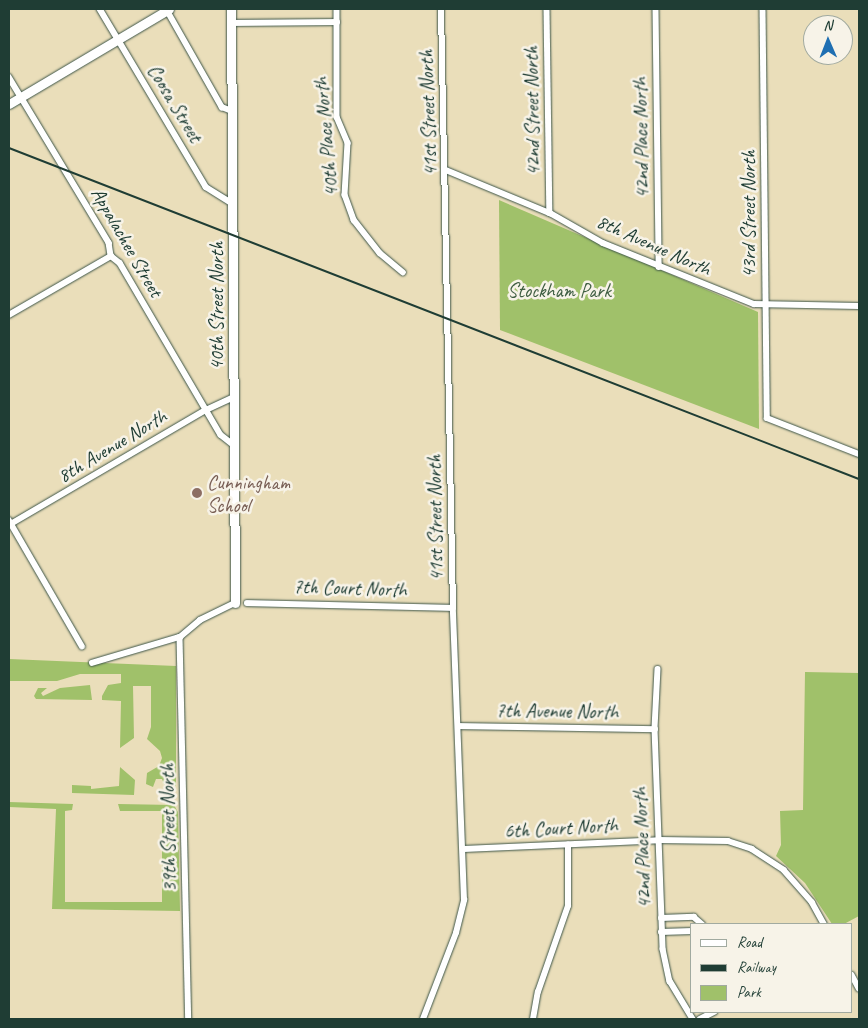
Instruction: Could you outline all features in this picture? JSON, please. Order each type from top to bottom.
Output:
[{"type":"street","name":"Coosa Street","points":[[100,9],[206,187],[232,204]]},
{"type":"street","points":[[9,104],[168,9],[222,107],[234,112]]},
{"type":"street","name":"40th Street North","points":[[231,9],[234,112],[232,204],[235,603]]},
{"type":"street","name":"40th Place North","points":[[336,9],[337,117],[348,143],[345,196],[354,220],[380,253],[403,272]]},
{"type":"street","name":"41st Street North","points":[[423,1019],[456,933],[464,900],[464,849],[453,608],[442,9]]},
{"type":"street","name":"42nd Street North","points":[[548,9],[550,213]]},
{"type":"street","name":"42nd Place North","points":[[656,9],[659,267]]},
{"type":"street","name":"43rd Street North","points":[[764,9],[766,418],[859,454]]},
{"type":"street","points":[[232,24],[337,22]]},
{"type":"street","name":"Appalachee Street","points":[[9,77],[104,235],[111,256],[120,263],[221,435],[234,445]]},
{"type":"street","name":"8th Avenue North","points":[[446,170],[550,213],[603,243],[754,304],[765,306],[859,306]]},
{"type":"street","points":[[9,315],[111,256]]},
{"type":"street","name":"8th Avenue North","points":[[9,523],[206,410],[234,398]]},
{"type":"street","points":[[9,523],[82,646]]},
{"type":"street","points":[[92,663],[180,637],[200,620],[235,603]]},
{"type":"street","name":"7th Court North","points":[[247,603],[453,608]]},
{"type":"street","name":"39th Street North","points":[[180,637],[189,1019]]},
{"type":"street","name":"42nd Place North","points":[[658,669],[654,729],[661,932],[670,981],[693,1019]]},
{"type":"street","name":"7th Avenue North","points":[[458,726],[654,729]]},
{"type":"street","points":[[659,840],[706,839],[752,849],[784,870],[812,902],[823,923]]},
{"type":"street","name":"6th Court North","points":[[464,849],[659,840]]},
{"type":"street","points":[[532,1019],[538,992],[568,906],[568,845]]},
{"type":"street","points":[[661,918],[694,916],[701,923]]},
{"type":"street","points":[[661,932],[690,931]]},
{"type":"street","points":[[853,977],[859,988]]},
{"type":"street","points":[[700,1019],[712,1013]]},
{"type":"green space","name":"Stockham Park","points":[[499,200],[758,312],[759,429],[500,330]]},
{"type":"green space","points":[[9,659],[176,666],[176,786],[165,787],[162,779],[156,779],[153,787],[146,784],[147,773],[159,766],[162,758],[160,751],[147,739],[151,727],[151,686],[133,686],[134,738],[120,748],[121,701],[102,700],[102,696],[108,685],[121,683],[121,674],[80,674],[57,681],[9,681]]},
{"type":"green space","points":[[805,672],[859,673],[859,916],[846,923],[831,923],[805,883],[776,856],[781,845],[780,811],[803,810]]},
{"type":"green space","points":[[90,685],[92,700],[36,699],[34,696],[38,688],[47,688],[41,693],[43,696],[60,688]]},
{"type":"green space","points":[[120,767],[135,780],[134,795],[72,793],[72,785],[91,786],[91,789],[119,786]]},
{"type":"green space","points":[[9,802],[73,804],[72,810],[65,811],[65,902],[162,902],[162,811],[120,811],[118,804],[174,805],[178,812],[180,911],[52,909],[56,809],[9,807]]},
{"type":"railway","points":[[9,148],[859,479]]},
{"type":"place","name":"Cunningham School","points":[[197,493]]}]
